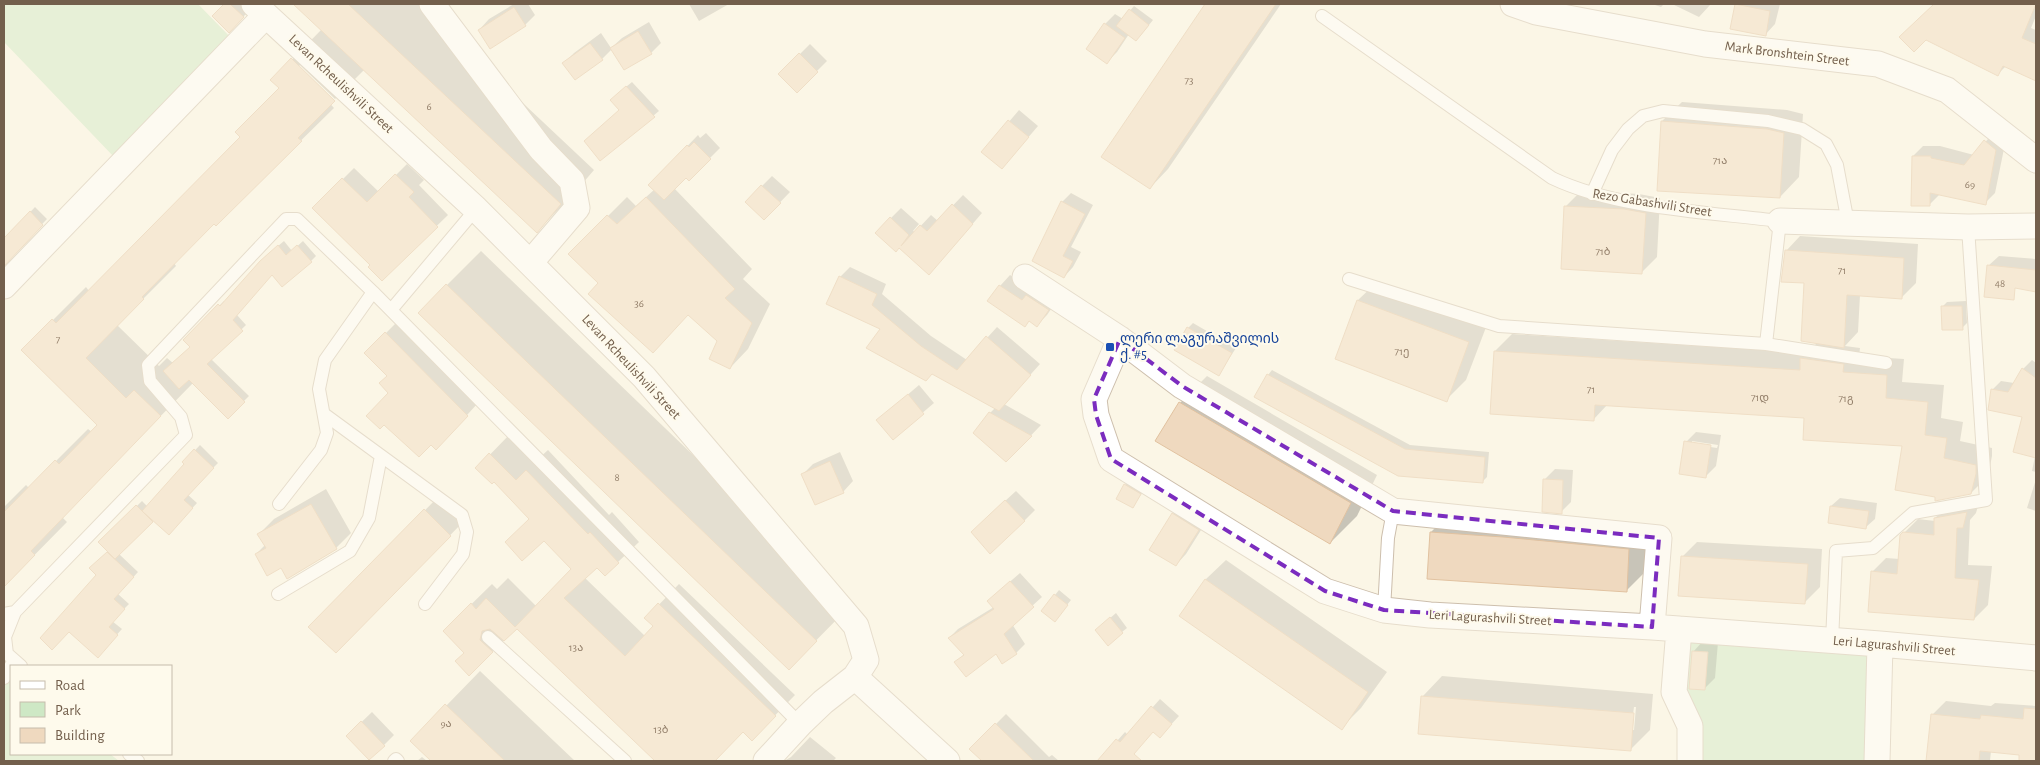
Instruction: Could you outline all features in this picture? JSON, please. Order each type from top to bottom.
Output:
[{"type":"street","points":[[432,4],[540,149],[572,181],[577,208],[530,263]]},
{"type":"street","name":"Mark Bronshtein Street","points":[[1513,4],[1536,12],[1705,44],[1878,64],[1947,90],[2036,160]]},
{"type":"street","points":[[4,286],[260,9]]},
{"type":"street","name":"Levan Rcheulishvili Street","points":[[260,9],[476,209],[644,377],[856,626],[866,660],[855,677]]},
{"type":"street","name":"Rezo Gabashvili Street","points":[[1780,221],[1968,227],[2036,226]]},
{"type":"street","points":[[1025,277],[1120,339],[1182,386],[1393,510],[1659,538],[1652,627]]},
{"type":"street","name":"Leri Lagurashvili Street","points":[[1120,339],[1094,399],[1096,415],[1111,459],[1326,591],[1384,610],[1430,615],[1652,627],[1832,640],[2036,658]]},
{"type":"street","points":[[1679,629],[1674,692],[1690,726],[1690,761]]},
{"type":"street","points":[[1877,761],[1880,644]]},
{"type":"street","points":[[766,761],[823,702],[855,677],[946,761]]},
{"type":"lane","name":"Rezo Gabashvili Street","points":[[1322,16],[1552,178],[1592,194],[1671,208],[1780,221]]},
{"type":"lane","points":[[1592,194],[1612,150],[1628,129],[1643,116],[1663,111],[1768,120],[1802,129],[1826,144],[1837,165],[1848,223]]},
{"type":"lane","points":[[391,310],[476,209]]},
{"type":"lane","points":[[4,678],[11,658],[5,636],[9,613],[186,435],[181,417],[150,380],[148,365],[286,218],[297,219],[373,292],[800,724]]},
{"type":"lane","points":[[1766,344],[1780,221]]},
{"type":"lane","points":[[1832,640],[1836,551],[1873,548],[1913,514],[1986,500],[1968,227]]},
{"type":"lane","points":[[1349,279],[1499,326],[1766,344],[1886,363]]},
{"type":"lane","points":[[279,504],[321,450],[326,433],[319,389],[325,360],[373,292]]},
{"type":"lane","points":[[324,414],[462,515],[468,532],[463,554],[425,604]]},
{"type":"lane","points":[[278,594],[350,551],[369,518],[381,456]]},
{"type":"lane","points":[[1384,610],[1388,538],[1393,510]]},
{"type":"lane","points":[[488,637],[625,761]]},
{"type":"lane","points":[[394,761],[396,759],[398,761]]},
{"type":"highlighted area","points":[[1120,339],[1182,386],[1393,511],[1659,538],[1652,627],[1384,610],[1325,591],[1111,459],[1096,415],[1094,399]]},
{"type":"green space","points":[[4,4],[198,4],[234,41],[114,157],[4,42]]},
{"type":"green space","points":[[1688,641],[1874,655],[1872,761],[1699,761],[1682,694]]},
{"type":"green space","points":[[4,667],[10,673],[10,755],[111,755],[119,761],[4,761]]},
{"type":"building","points":[[224,4],[230,4],[244,17],[229,33],[212,16]]},
{"type":"building","points":[[293,4],[348,4],[561,204],[537,233]]},
{"type":"building","points":[[1205,4],[1276,4],[1150,189],[1101,157]]},
{"type":"building","points":[[1735,4],[1770,11],[1766,36],[1730,29]]},
{"type":"building","points":[[1934,4],[2036,4],[2022,38],[2036,44],[2036,81],[2003,66],[1998,76],[1926,40],[1914,52],[1899,37]]},
{"type":"building","points":[[514,7],[526,26],[490,49],[478,30]]},
{"type":"building","points":[[1129,9],[1149,25],[1136,41],[1116,26]]},
{"type":"building","points":[[1104,23],[1125,38],[1107,64],[1086,49]]},
{"type":"building","points":[[638,31],[652,54],[624,70],[610,48]]},
{"type":"building","points":[[590,43],[603,60],[575,80],[562,63]]},
{"type":"building","points":[[799,53],[818,72],[797,93],[778,74]]},
{"type":"building","points":[[291,58],[335,101],[298,138],[302,141],[216,226],[214,224],[142,297],[144,299],[86,358],[126,398],[134,390],[161,416],[31,551],[35,555],[4,587],[4,512],[55,460],[59,464],[97,425],[21,350],[52,319],[56,323],[240,137],[235,132],[279,88],[270,80]]},
{"type":"building","points":[[626,86],[655,117],[600,161],[584,141],[619,110],[610,100]]},
{"type":"building","points":[[1008,120],[1029,137],[1002,169],[981,152]]},
{"type":"building","points":[[1661,121],[1767,129],[1784,133],[1780,198],[1657,191]]},
{"type":"building","points":[[1984,140],[1996,150],[1986,205],[1930,193],[1930,206],[1911,206],[1912,156],[1931,156],[1931,158],[1964,165]]},
{"type":"building","points":[[694,142],[711,159],[689,181],[686,178],[664,200],[648,185],[687,145],[689,147]]},
{"type":"building","points":[[395,174],[414,192],[409,197],[438,227],[382,281],[368,267],[370,265],[312,208],[342,178],[367,202]]},
{"type":"building","points":[[761,185],[781,203],[764,220],[745,202]]},
{"type":"building","points":[[646,197],[735,289],[725,298],[752,323],[730,369],[709,359],[717,341],[688,315],[653,353],[588,294],[598,283],[568,254],[607,215],[617,224]]},
{"type":"building","points":[[1061,201],[1085,214],[1063,256],[1073,261],[1064,278],[1032,261]]},
{"type":"building","points":[[952,204],[973,224],[929,275],[899,248],[896,252],[875,233],[890,217],[909,235],[901,246],[920,225],[927,231]]},
{"type":"building","points":[[1564,206],[1624,209],[1646,213],[1642,274],[1561,269]]},
{"type":"building","points":[[30,211],[43,225],[4,266],[4,238]]},
{"type":"building","points":[[278,245],[286,255],[297,245],[312,262],[282,287],[272,275],[233,320],[243,331],[207,364],[245,402],[228,419],[189,380],[179,389],[163,371],[190,347],[183,340],[218,304],[220,306],[260,261]]},
{"type":"building","points":[[1785,250],[1904,258],[1902,299],[1847,295],[1844,348],[1801,341],[1804,283],[1781,282]]},
{"type":"building","points":[[1987,265],[2036,270],[2036,292],[2015,288],[2014,300],[1984,297]]},
{"type":"building","points":[[839,276],[877,294],[872,305],[921,346],[957,370],[986,336],[1031,375],[999,411],[932,374],[926,381],[866,348],[880,329],[826,304]]},
{"type":"building","points":[[446,284],[817,641],[789,670],[418,313]]},
{"type":"building","points":[[999,285],[1022,300],[1026,295],[1049,310],[1037,327],[1029,321],[1025,327],[987,301]]},
{"type":"building","points":[[1357,300],[1469,342],[1447,402],[1335,359]]},
{"type":"building","points":[[1941,306],[1962,306],[1963,330],[1942,330]]},
{"type":"building","points":[[1187,327],[1232,353],[1219,376],[1174,350]]},
{"type":"building","points":[[385,332],[468,416],[436,450],[431,445],[419,457],[384,425],[380,429],[366,416],[388,393],[379,383],[387,376],[364,353]]},
{"type":"building","points":[[1494,351],[1800,370],[1800,358],[1844,364],[1843,372],[1887,375],[1886,398],[1928,402],[1925,435],[1947,438],[1944,458],[1976,465],[1976,474],[1971,494],[1935,501],[1935,497],[1895,490],[1902,446],[1803,440],[1804,418],[1595,405],[1594,421],[1490,414]]},
{"type":"building","points":[[2022,368],[2036,378],[2036,458],[2013,452],[2022,417],[1988,410],[1991,389],[2008,392]]},
{"type":"building","points":[[1267,374],[1405,449],[1485,457],[1483,483],[1398,476],[1254,397]]},
{"type":"building","points":[[908,394],[924,414],[893,440],[876,420]]},
{"type":"building","points":[[1179,402],[1351,503],[1330,544],[1155,441]]},
{"type":"building","points":[[989,412],[1032,436],[1006,462],[973,433]]},
{"type":"building","points":[[1684,441],[1711,445],[1706,478],[1679,474]]},
{"type":"building","points":[[194,449],[214,468],[184,500],[193,508],[169,535],[142,511],[184,464],[182,462]]},
{"type":"building","points":[[489,453],[516,480],[526,470],[619,563],[605,576],[597,568],[564,598],[625,656],[653,626],[644,618],[658,603],[776,716],[752,741],[743,732],[715,761],[655,761],[517,629],[504,641],[490,629],[482,631],[480,640],[493,652],[469,676],[455,661],[464,653],[443,631],[471,603],[476,609],[486,598],[515,627],[571,569],[544,541],[522,561],[505,542],[529,519],[494,482],[492,484],[475,468]]},
{"type":"building","points":[[830,461],[844,493],[815,505],[801,474]]},
{"type":"building","points":[[1543,479],[1563,480],[1562,514],[1542,512]]},
{"type":"building","points":[[1124,484],[1141,494],[1133,508],[1116,499]]},
{"type":"building","points":[[1005,500],[1025,521],[990,554],[971,532]]},
{"type":"building","points":[[311,504],[337,549],[287,579],[281,568],[267,576],[255,554],[266,548],[257,534]]},
{"type":"building","points":[[136,505],[153,522],[115,559],[98,542]]},
{"type":"building","points":[[1830,506],[1869,511],[1866,529],[1828,523]]},
{"type":"building","points":[[424,509],[451,536],[336,653],[308,627]]},
{"type":"building","points":[[1967,512],[1963,528],[1957,528],[1955,578],[1979,580],[1974,620],[1868,612],[1871,571],[1897,574],[1900,535],[1903,532],[1934,535],[1934,518]]},
{"type":"building","points":[[1172,513],[1199,530],[1176,566],[1149,550]]},
{"type":"building","points":[[1430,532],[1629,549],[1627,592],[1427,579]]},
{"type":"building","points":[[107,552],[134,577],[114,599],[125,609],[109,627],[118,635],[98,658],[69,632],[52,650],[40,638],[96,575],[89,568]]},
{"type":"building","points":[[1681,556],[1808,564],[1805,604],[1678,596]]},
{"type":"building","points":[[1205,579],[1368,692],[1342,730],[1179,616]]},
{"type":"building","points":[[1010,581],[1034,607],[1004,634],[1017,654],[1002,664],[996,654],[966,677],[954,662],[964,655],[948,638],[994,609],[987,601]]},
{"type":"building","points":[[1054,594],[1068,605],[1055,622],[1041,611]]},
{"type":"building","points":[[1110,617],[1123,633],[1108,646],[1095,630]]},
{"type":"building","points":[[1692,651],[1708,652],[1705,690],[1689,689]]},
{"type":"building","points":[[1421,696],[1634,713],[1631,751],[1418,734]]},
{"type":"building","points":[[445,704],[505,761],[431,761],[410,741]]},
{"type":"building","points":[[1151,706],[1172,724],[1160,738],[1153,732],[1134,754],[1142,761],[1097,761],[1116,739],[1120,742]]},
{"type":"building","points":[[2024,708],[2036,709],[2036,761],[2019,761],[2019,755],[1980,751],[1979,761],[1926,761],[1931,714],[1980,719],[1981,715],[2023,719]]},
{"type":"building","points":[[361,721],[385,746],[369,760],[346,736]]},
{"type":"building","points":[[995,723],[1034,761],[982,761],[969,749]]},
{"type":"place","name":"ლერი ლაგურაშვილის ქ. #5","points":[[1110,347]]}]
